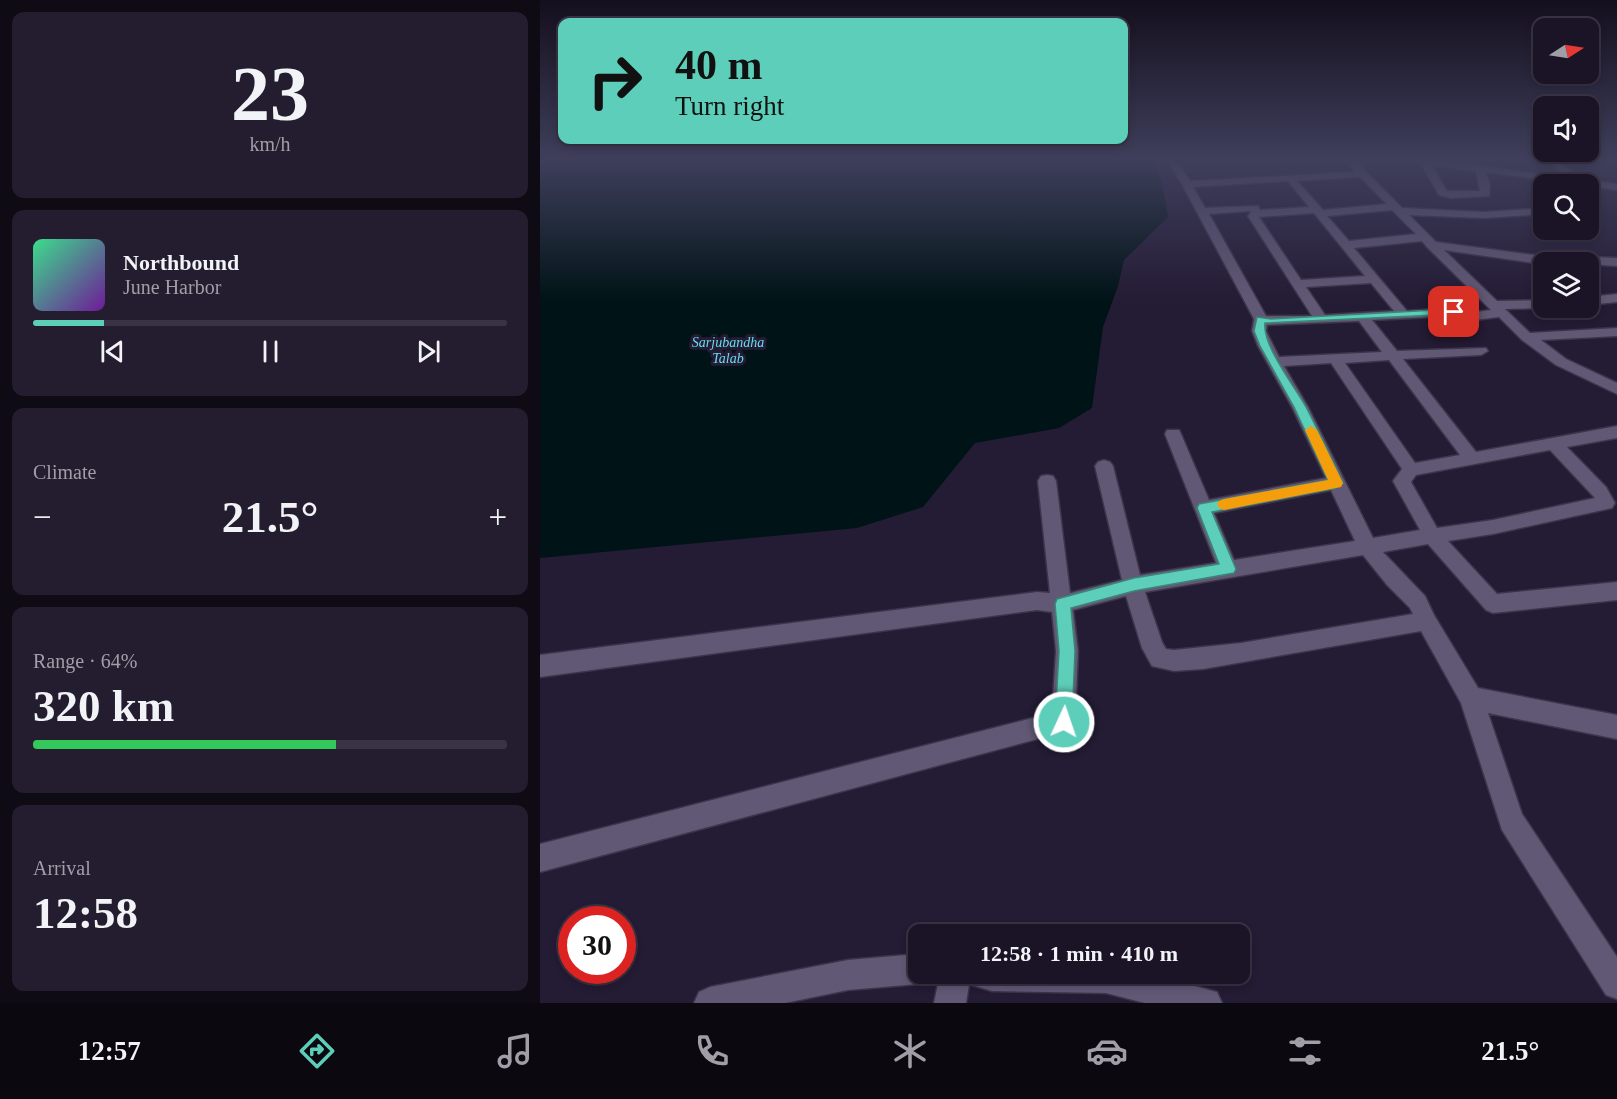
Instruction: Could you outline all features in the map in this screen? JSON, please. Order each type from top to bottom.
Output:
[{"type":"street","points":[[1200,207],[1261,319],[1259,331],[1273,362],[1300,407],[1368,548],[1394,579],[1418,602],[1426,621],[1471,698],[1511,821],[1617,984]]},
{"type":"street","points":[[1316,207],[1403,314]]},
{"type":"street","points":[[1394,207],[1527,336],[1561,362],[1617,389]]},
{"type":"street","points":[[1203,212],[1254,208],[1257,213]]},
{"type":"street","points":[[1321,319],[1253,216],[1257,213],[1396,209],[1484,215],[1532,212]]},
{"type":"street","points":[[1347,245],[1428,241],[1534,259],[1617,262]]},
{"type":"street","points":[[1298,284],[1375,279]]},
{"type":"street","points":[[1599,300],[1617,298]]},
{"type":"street","points":[[1261,319],[1270,322],[1454,312],[1467,318],[1497,309],[1533,305]]},
{"type":"street","points":[[1363,317],[1471,458]]},
{"type":"street","points":[[1527,336],[1617,332]]},
{"type":"street","points":[[1273,362],[1481,351]]},
{"type":"street","points":[[1335,358],[1411,470]]},
{"type":"street","points":[[1617,432],[1411,470],[1402,481],[1432,536],[1493,604],[1617,591]]},
{"type":"street","points":[[1173,434],[1228,569]]},
{"type":"street","points":[[540,666],[1037,601],[1063,604],[1134,585],[1493,527],[1606,503],[1600,492],[1555,445]]},
{"type":"street","points":[[1104,466],[1152,646],[1159,658],[1166,662],[1209,658],[1426,621]]},
{"type":"street","points":[[540,858],[1064,722],[1067,651],[1047,481]]},
{"type":"street","points":[[1203,508],[1336,483]]},
{"type":"street","points":[[1471,698],[1617,727]]},
{"type":"street","points":[[710,1003],[848,975],[908,970]]},
{"type":"street","points":[[950,1003],[954,984]]},
{"type":"street","points":[[1130,984],[1206,1003]]},
{"type":"water","name":"Sarjubandha Talab","points":[[540,207],[1166,207],[1168,217],[1124,260],[1118,286],[1103,327],[1092,408],[1059,428],[975,443],[923,507],[857,528],[540,558]]},
{"type":"slow traffic","points":[[1224,504],[1336,483],[1311,430]]},
{"type":"route","points":[[1064,722],[1067,651],[1063,604],[1134,585],[1228,569],[1203,508],[1336,483],[1300,407],[1265,346],[1259,331],[1261,319],[1270,322],[1454,312]]}]
